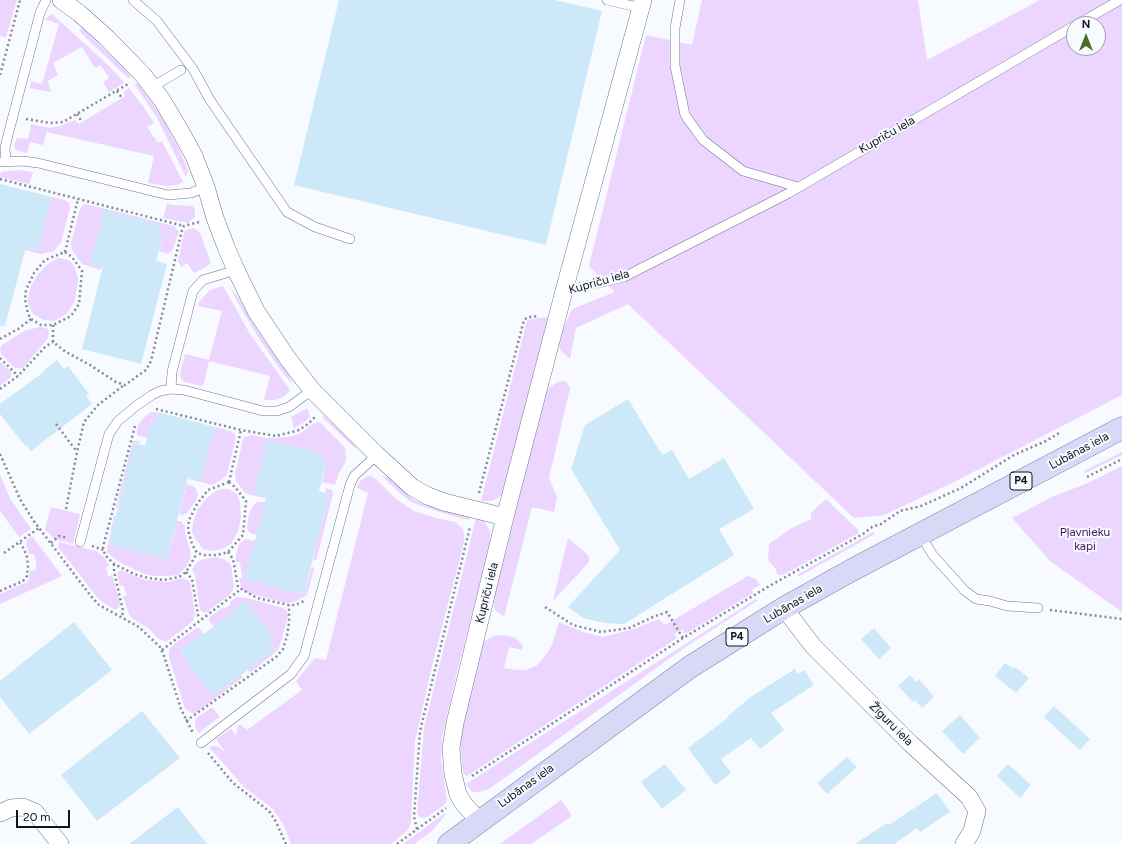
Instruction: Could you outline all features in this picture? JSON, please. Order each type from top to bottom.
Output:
[{"type":"main road","name":"Lubānas iela","points":[[449,844],[690,667],[784,608],[920,534],[1122,428]]},
{"type":"street","points":[[63,1],[107,38],[148,81],[182,134],[194,156],[206,187],[215,218],[236,270],[256,311],[288,359],[312,390],[377,455],[412,487],[428,496],[444,502],[505,517]]},
{"type":"street","points":[[564,291],[642,4]]},
{"type":"street","name":"Kupriču iela","points":[[479,821],[463,803],[458,794],[453,774],[451,748],[455,723],[505,517],[564,291]]},
{"type":"street","name":"Žīguru iela","points":[[784,608],[813,646],[911,744],[969,797],[977,811],[972,831],[964,844]]},
{"type":"street","points":[[0,813],[11,808],[22,807],[35,812],[60,844]]},
{"type":"lane","points":[[46,0],[40,13],[5,148],[3,161],[38,163],[168,195],[191,193],[206,187]]},
{"type":"lane","points":[[133,0],[157,21],[193,69],[210,100],[287,212],[315,227],[350,239]]},
{"type":"lane","points":[[606,0],[642,4]]},
{"type":"lane","points":[[680,0],[675,28],[675,66],[685,115],[703,140],[743,171],[798,188]]},
{"type":"lane","points":[[1092,16],[1120,0]]},
{"type":"lane","name":"Kupriču iela","points":[[564,291],[624,278],[789,193],[1066,31]]},
{"type":"lane","points":[[148,81],[181,70]]},
{"type":"lane","points":[[171,389],[172,372],[193,291],[203,280],[236,270]]},
{"type":"lane","points":[[80,542],[109,434],[118,421],[136,406],[160,391],[171,389],[184,390],[263,411],[277,411],[289,407],[312,390]]},
{"type":"lane","points":[[200,743],[291,674],[304,656],[350,485],[354,476],[377,455]]},
{"type":"lane","points":[[920,534],[932,554],[964,590],[976,599],[1007,606],[1038,608]]},
{"type":"path","points":[[0,75],[20,0]]},
{"type":"path","points":[[14,117],[43,122],[63,122],[117,91],[148,81]]},
{"type":"path","points":[[117,91],[122,98]]},
{"type":"path","points":[[77,114],[82,122]]},
{"type":"path","points":[[0,179],[184,226],[215,218]]},
{"type":"path","points":[[65,252],[78,199]]},
{"type":"path","points":[[66,509],[84,422],[98,405],[146,370],[151,361],[184,226]]},
{"type":"path","points":[[65,252],[72,257],[82,270],[79,304],[71,316],[53,325],[41,325],[31,319],[28,314],[25,299],[26,290],[34,273],[45,260],[65,252]]},
{"type":"path","points":[[417,829],[414,817],[420,731],[524,320],[528,317],[549,314],[558,316]]},
{"type":"path","points":[[0,339],[18,329],[31,319]]},
{"type":"path","points":[[53,325],[53,342]]},
{"type":"path","points":[[53,342],[66,352],[90,365],[116,382],[125,385]]},
{"type":"path","points":[[0,390],[18,376],[46,346],[53,342]]},
{"type":"path","points":[[0,358],[18,376]]},
{"type":"path","points":[[153,410],[168,411],[242,430],[276,436],[304,427],[316,416]]},
{"type":"path","points":[[137,422],[134,428],[103,547],[105,555],[114,564],[134,574],[164,580],[179,577],[186,572],[197,553]]},
{"type":"path","points":[[56,424],[77,452]]},
{"type":"path","points":[[229,482],[242,430]]},
{"type":"path","points":[[396,844],[447,807],[458,794],[465,781],[683,638],[771,585],[863,534],[872,527],[881,524],[900,511],[921,506],[961,488],[1014,455],[1046,442],[1060,433]]},
{"type":"path","points":[[0,454],[20,499],[39,528],[94,600],[139,627],[152,638],[162,650],[181,709],[186,721],[200,743],[232,783],[269,811],[275,820],[286,844]]},
{"type":"path","points":[[1087,477],[1122,459]]},
{"type":"path","points":[[229,482],[246,501],[243,535],[228,552],[216,555],[204,555],[197,553],[192,544],[188,530],[189,520],[197,504],[208,490],[229,482]]},
{"type":"path","points":[[4,553],[39,528]]},
{"type":"path","points":[[0,591],[23,581],[27,576],[27,557],[20,543]]},
{"type":"path","points":[[228,552],[233,559],[236,580],[238,587],[241,589],[258,598],[290,605],[295,605],[306,600]]},
{"type":"path","points":[[114,564],[114,571],[123,611],[122,617]]},
{"type":"path","points":[[186,572],[192,579],[200,619]]},
{"type":"path","points":[[162,650],[200,619],[241,589]]},
{"type":"path","points":[[186,721],[276,657],[283,649],[289,623],[290,605]]},
{"type":"path","points":[[545,607],[573,625],[600,632],[629,628],[667,612],[683,638]]},
{"type":"path","points":[[1038,608],[1122,619]]},
{"type":"green space","points":[[0,0],[17,0],[6,37],[0,36]]},
{"type":"green space","points":[[702,0],[918,0],[927,60],[1040,0],[1122,0],[1122,395],[954,482],[884,515],[854,518],[628,304],[576,328],[570,359],[561,351],[558,342],[572,309],[615,292],[589,266],[646,35],[692,45]]},
{"type":"green space","points":[[52,14],[105,62],[124,83],[109,92],[103,82],[109,78],[101,65],[95,68],[82,47],[53,63],[58,75],[48,81],[51,92],[30,88],[31,81],[42,84],[59,24],[46,20],[47,17]]},
{"type":"green space","points":[[82,28],[124,68],[131,77],[128,78],[79,31]]},
{"type":"green space","points":[[138,83],[162,117],[180,151],[188,170],[186,177],[157,118],[135,85]]},
{"type":"green space","points":[[129,88],[154,123],[147,127],[158,143],[162,141],[183,182],[177,185],[166,186],[148,183],[154,156],[47,132],[43,145],[30,142],[27,153],[15,149],[14,145],[17,138],[28,139],[31,124],[49,128],[60,126],[75,120],[79,124],[125,96],[123,92]]},
{"type":"green space","points":[[19,170],[33,172],[29,184],[0,177],[1,172]]},
{"type":"green space","points":[[52,197],[69,203],[70,208],[61,242],[54,251],[41,254],[25,250],[25,247],[38,250],[42,236],[38,235],[44,226]]},
{"type":"green space","points":[[86,204],[174,226],[179,232],[172,251],[168,254],[159,251],[163,236],[158,235],[102,267],[100,270],[82,264],[72,250],[71,243],[80,209]]},
{"type":"green space","points":[[167,204],[193,206],[195,217],[188,223],[163,218]]},
{"type":"green space","points":[[194,228],[200,233],[211,263],[194,273],[187,263],[181,267],[178,261],[184,232]]},
{"type":"green space","points":[[58,258],[70,261],[75,267],[78,279],[75,301],[67,313],[63,316],[54,321],[44,320],[33,314],[28,304],[28,297],[31,286],[38,274],[48,264]]},
{"type":"green space","points":[[223,286],[250,334],[290,390],[285,396],[275,400],[264,400],[270,376],[209,361],[204,384],[202,386],[182,380],[180,374],[185,354],[209,360],[222,311],[198,306],[199,302],[210,290]]},
{"type":"green space","points":[[230,287],[238,297],[258,331],[289,375],[293,385],[261,342]]},
{"type":"green space","points":[[548,317],[503,493],[497,499],[481,501],[527,321],[530,319]]},
{"type":"green space","points":[[41,327],[48,329],[48,338],[23,368],[15,368],[1,354],[0,348],[2,345],[26,330]]},
{"type":"green space","points":[[0,362],[11,372],[11,377],[0,386]]},
{"type":"green space","points":[[566,381],[570,388],[549,478],[557,497],[554,512],[532,507],[504,617],[495,610],[493,602],[545,393],[550,387],[558,382]]},
{"type":"green space","points":[[307,408],[310,416],[305,422],[294,428],[291,417]]},
{"type":"green space","points":[[158,412],[156,422],[151,421],[147,438],[137,435],[137,428],[140,422],[149,413]]},
{"type":"green space","points":[[323,415],[348,437],[356,449],[324,419]]},
{"type":"green space","points":[[318,422],[322,424],[345,448],[345,463],[338,475],[335,485],[322,482],[326,466],[322,464],[324,455],[267,441],[254,493],[266,497],[264,498],[247,494],[243,490],[236,481],[235,473],[245,437],[252,435],[267,438],[288,437],[299,434]]},
{"type":"green space","points":[[215,427],[231,431],[235,434],[236,438],[227,474],[221,480],[212,485],[189,479],[189,477],[201,480]]},
{"type":"green space","points":[[133,441],[140,441],[139,444],[135,443],[117,509],[116,507]]},
{"type":"green space","points":[[1122,452],[1122,455],[1085,473],[1084,471]]},
{"type":"green space","name":"Pļavnieku kapi","points":[[1122,466],[1122,612],[1050,561],[1012,518],[1054,496],[1088,483]]},
{"type":"green space","points":[[0,475],[11,500],[31,529],[19,537],[0,511]]},
{"type":"green space","points":[[370,475],[396,499],[414,511],[455,522],[463,529],[464,535],[464,542],[433,662],[415,741],[411,822],[408,830],[391,844],[291,844],[283,824],[272,808],[245,788],[209,747],[218,747],[225,752],[216,739],[231,729],[236,736],[237,727],[240,724],[247,730],[302,690],[296,681],[315,658],[326,660],[368,493],[356,487],[361,480]]},
{"type":"green space","points":[[381,475],[389,478],[413,499],[426,505],[471,516],[468,520],[411,502]]},
{"type":"green space","points":[[187,484],[196,489],[198,495],[197,499],[187,513],[183,515],[179,514],[185,491],[178,489],[179,485],[186,487]]},
{"type":"green space","points":[[326,488],[332,490],[333,493],[316,560],[313,559],[319,533],[309,530],[311,522],[322,524],[329,494],[325,493]]},
{"type":"green space","points":[[221,489],[229,489],[237,494],[240,502],[241,517],[238,531],[231,544],[222,549],[212,551],[203,549],[196,540],[192,532],[193,522],[198,509],[207,498]]},
{"type":"green space","points":[[826,499],[858,530],[859,533],[783,575],[778,575],[775,568],[768,560],[769,544],[790,529],[811,519],[811,513]]},
{"type":"green space","points":[[258,502],[265,502],[265,507],[258,531],[256,534],[252,534],[247,528],[249,513],[254,504]]},
{"type":"green space","points":[[51,507],[80,514],[73,544],[54,539],[45,529]]},
{"type":"green space","points":[[116,515],[109,544],[167,559],[175,530],[170,528],[176,521],[181,521],[185,526],[185,534],[191,553],[186,567],[178,575],[154,576],[144,574],[121,563],[108,553],[107,549],[114,516]]},
{"type":"green space","points":[[476,518],[485,522],[490,531],[490,543],[455,680],[442,738],[441,758],[447,801],[444,805],[427,817],[420,818],[417,813],[424,728]]},
{"type":"green space","points":[[873,532],[875,534],[798,577],[797,575]]},
{"type":"green space","points":[[32,536],[62,576],[0,604],[0,594],[27,582],[30,571],[36,570],[34,554],[29,554],[26,544],[27,540]]},
{"type":"green space","points":[[568,538],[588,555],[589,562],[553,601]]},
{"type":"green space","points":[[246,539],[260,542],[253,550],[245,579],[304,594],[312,566],[314,569],[307,595],[294,602],[286,603],[242,590],[239,578],[242,578],[240,562],[236,562],[236,555],[239,544]]},
{"type":"green space","points":[[59,542],[96,551],[105,558],[109,566],[106,567],[108,576],[112,575],[120,603],[119,607],[115,610],[96,596],[58,547]]},
{"type":"green space","points":[[216,557],[225,560],[231,565],[234,587],[229,595],[204,613],[200,610],[195,575],[192,570],[197,562]]},
{"type":"green space","points":[[120,570],[145,580],[167,582],[183,578],[189,581],[195,614],[193,621],[166,642],[159,639],[148,628],[132,618],[129,614],[123,596],[127,595],[123,585],[120,586],[117,574]]},
{"type":"green space","points":[[748,576],[756,579],[760,585],[752,590],[753,593],[685,634],[682,629],[674,634],[677,638],[467,776],[464,774],[462,768],[460,732],[483,642],[493,636],[499,635],[513,637],[518,640],[523,646],[522,650],[509,647],[504,668],[526,670],[536,666],[547,653],[552,645],[559,622],[583,632],[603,637],[634,629],[659,619],[665,625]]},
{"type":"green space","points":[[237,597],[247,598],[283,608],[286,610],[288,615],[278,650],[251,672],[245,669],[276,649],[270,642],[274,639],[267,630],[264,632],[260,619],[253,611],[214,627],[209,620],[210,617],[223,607],[224,609],[231,604],[230,602]]},
{"type":"green space","points":[[756,599],[757,601],[684,648],[489,789],[479,792],[472,792],[466,784]]},
{"type":"green space","points":[[198,627],[203,633],[180,651],[208,690],[209,689],[214,695],[241,675],[243,677],[193,714],[185,709],[169,657],[169,650],[174,644]]},
{"type":"green space","points":[[213,708],[219,716],[199,733],[195,727],[195,719]]},
{"type":"green space","points":[[561,800],[572,816],[531,844],[500,844]]},
{"type":"green space","points":[[445,813],[446,814],[432,831],[414,844],[403,844]]},
{"type":"building","points":[[339,0],[554,0],[602,11],[546,245],[294,185]]},
{"type":"building","points":[[0,184],[52,197],[38,250],[26,247],[5,326],[0,326]]},
{"type":"building","points":[[104,210],[161,225],[158,235],[163,236],[156,261],[167,264],[141,364],[82,349],[103,267],[90,264]]},
{"type":"building","points":[[57,360],[64,369],[68,366],[89,394],[86,396],[92,404],[31,451],[26,445],[25,446],[0,414],[0,404],[45,371],[44,370]]},
{"type":"building","points":[[628,399],[662,455],[672,450],[689,479],[724,458],[754,509],[719,529],[734,555],[624,624],[604,623],[583,618],[568,607],[620,550],[571,469],[585,425]]},
{"type":"building","points":[[158,412],[215,427],[201,480],[188,477],[167,559],[109,544],[134,443],[145,446],[151,421],[156,422]]},
{"type":"building","points":[[267,440],[324,455],[322,464],[326,465],[319,491],[329,494],[304,594],[245,579],[266,497],[254,494]]},
{"type":"building","points":[[246,601],[274,639],[270,642],[276,649],[214,695],[209,689],[208,690],[185,660],[186,659],[180,650],[203,633],[204,634]]},
{"type":"building","points":[[74,622],[112,670],[29,734],[0,697],[0,681]]},
{"type":"building","points":[[874,628],[891,648],[879,659],[861,639]]},
{"type":"building","points":[[1005,663],[1014,669],[1015,667],[1029,678],[1016,693],[995,676]]},
{"type":"building","points":[[795,669],[798,674],[804,670],[814,685],[771,713],[784,730],[760,749],[751,738],[721,759],[731,773],[715,785],[688,748],[729,717],[728,716],[752,696]]},
{"type":"building","points":[[910,675],[916,682],[919,679],[934,697],[922,708],[915,700],[913,702],[898,686]]},
{"type":"building","points":[[1054,706],[1090,739],[1080,750],[1044,717]]},
{"type":"building","points":[[142,711],[180,758],[97,821],[61,775]]},
{"type":"building","points":[[960,715],[980,738],[963,754],[942,731]]},
{"type":"building","points":[[847,757],[857,767],[827,794],[817,783]]},
{"type":"building","points":[[665,764],[686,790],[662,809],[641,782]]},
{"type":"building","points":[[1008,764],[1031,785],[1020,798],[997,776]]},
{"type":"building","points":[[937,793],[950,812],[920,832],[917,828],[894,844],[855,844],[887,823],[889,825]]},
{"type":"building","points":[[178,807],[207,844],[129,844]]}]
